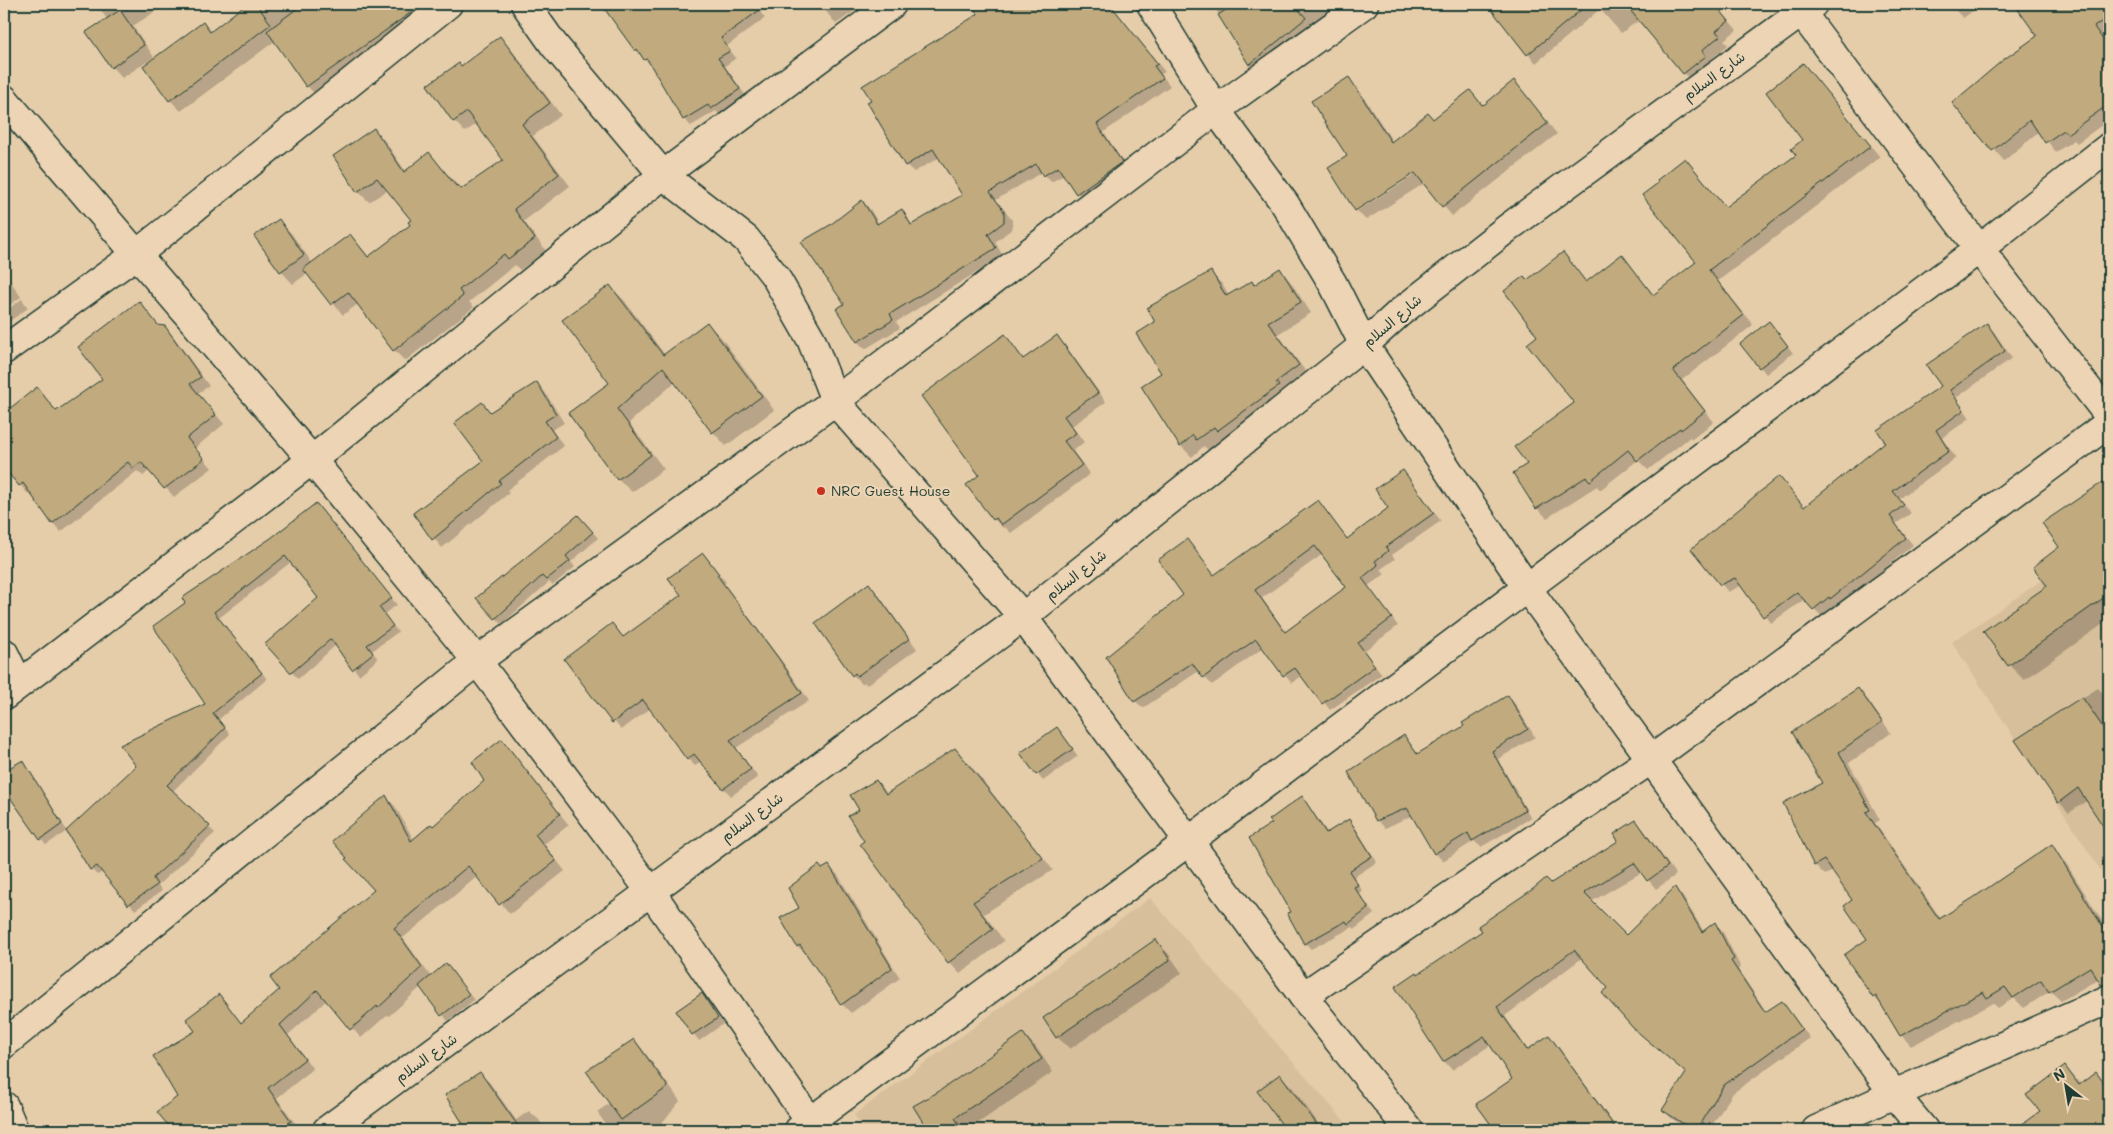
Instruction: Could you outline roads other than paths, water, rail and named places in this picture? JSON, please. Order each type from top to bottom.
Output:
[{"type":"street","points":[[4,350],[137,254],[448,4]]},
{"type":"street","points":[[525,4],[554,45],[663,175],[746,239],[776,276],[811,339],[835,401],[1023,617],[1303,996],[1409,1130]]},
{"type":"street","points":[[4,653],[12,690],[312,460],[663,175],[892,4]]},
{"type":"street","points":[[1151,4],[1216,110],[1285,204],[1333,284],[1364,345],[1527,588],[1894,1094],[1924,1130]]},
{"type":"street","points":[[4,1044],[477,661],[835,401],[1216,110],[1364,4]]},
{"type":"street","points":[[1803,7],[1980,249],[2109,416]]},
{"type":"street","name":"شارع السلام","points":[[327,1130],[1023,617],[1364,345],[1398,314],[1509,227],[1803,7]]},
{"type":"street","points":[[4,99],[312,460],[477,661],[651,892],[808,1128],[1980,249],[2109,148]]},
{"type":"street","points":[[1303,996],[1652,759],[2109,423]]},
{"type":"street","points":[[1816,1130],[2109,999]]},
{"type":"street","points":[[4,1106],[14,1130]]},
{"type":"place","name":"NRC Guest House","points":[[821,491]]}]
